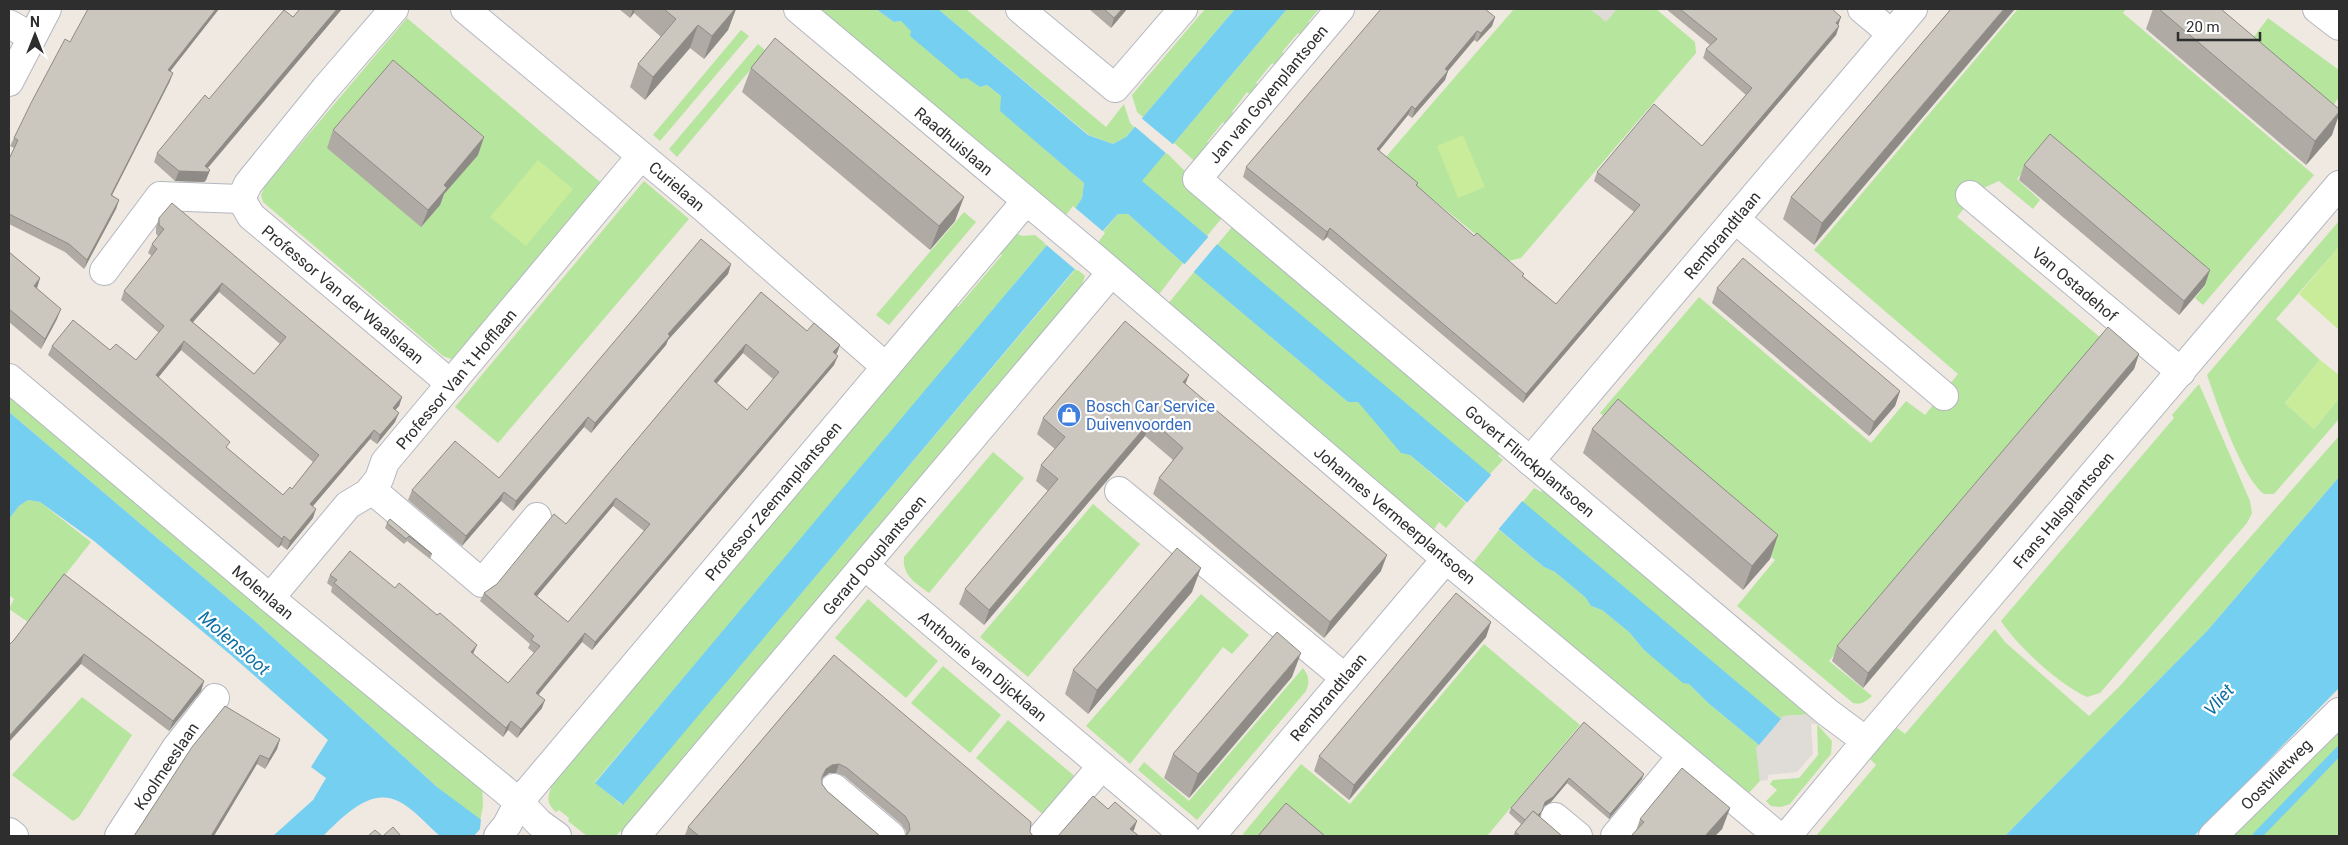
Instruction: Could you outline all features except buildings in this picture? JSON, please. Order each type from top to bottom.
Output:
[{"type":"street","points":[[9,82],[47,9]]},
{"type":"street","points":[[104,271],[160,196],[242,199],[248,184],[325,89],[394,9]]},
{"type":"street","name":"Curielaan","points":[[465,9],[787,279],[886,367]]},
{"type":"street","name":"Raadhuislaan","points":[[798,9],[1104,266]]},
{"type":"street","points":[[1020,9],[1115,88],[1183,9]]},
{"type":"street","name":"Jan van Goyenplantsoen","points":[[1197,179],[1340,9]]},
{"type":"street","points":[[1862,9],[1892,34]]},
{"type":"street","name":"Rembrandtlaan","points":[[1530,461],[1913,9]]},
{"type":"street","points":[[2317,9],[2339,26]]},
{"type":"street","points":[[9,24],[32,37]]},
{"type":"street","name":"Professor Van 't Hofflaan","points":[[270,598],[348,506],[371,489],[379,479],[385,462],[642,156]]},
{"type":"street","name":"Govert Flinckplantsoen","points":[[1197,179],[1827,712],[1866,741]]},
{"type":"street","name":"Frans Halsplantsoen","points":[[1787,836],[2339,185]]},
{"type":"street","name":"Van Ostadehof","points":[[1970,195],[2181,372]]},
{"type":"street","name":"Professor Van der Waalslaan","points":[[242,199],[250,216],[451,384]]},
{"type":"street","name":"Professor Zeemanplantsoen","points":[[508,821],[1026,201]]},
{"type":"street","points":[[1735,219],[1944,396]]},
{"type":"street","name":"Johannes Vermeerplantsoen","points":[[1104,266],[1446,559],[1778,836]]},
{"type":"street","name":"Gerard Douplantsoen","points":[[636,836],[865,566],[1104,266]]},
{"type":"street","name":"Molenlaan","points":[[9,378],[270,598],[508,821],[539,823],[557,836]]},
{"type":"street","points":[[371,489],[482,583],[537,517]]},
{"type":"street","points":[[1119,491],[1345,678]]},
{"type":"street","name":"Rembrandtlaan","points":[[1211,836],[1446,559]]},
{"type":"street","name":"Anthonie van Dijcklaan","points":[[865,566],[1185,836]]},
{"type":"street","name":"Koolmeeslaan","points":[[119,836],[176,748],[215,698]]},
{"type":"street","name":"Oostvlietweg","points":[[2213,836],[2339,712]]},
{"type":"street","points":[[1615,836],[1682,756]]},
{"type":"street","points":[[1042,836],[1102,766]]},
{"type":"street","points":[[834,788],[891,836]]},
{"type":"street","points":[[1555,817],[1578,836]]},
{"type":"street","points":[[9,832],[14,836]]},
{"type":"green space","points":[[816,9],[876,9],[894,22],[901,21],[980,87],[987,85],[1001,96],[1001,111],[1084,183],[1082,198],[1068,220]]},
{"type":"green space","points":[[938,9],[966,9],[1106,127],[1124,104],[1130,123],[1134,127],[1126,137],[1113,144],[1089,135]]},
{"type":"green space","points":[[1205,9],[1235,9],[1143,117],[1137,112],[1132,95]]},
{"type":"green space","points":[[1287,9],[1319,9],[1308,22],[1314,28],[1306,38],[1298,33],[1282,52],[1289,58],[1279,69],[1272,63],[1256,83],[1263,88],[1255,98],[1247,92],[1232,112],[1239,117],[1230,128],[1223,122],[1207,142],[1214,147],[1199,165],[1174,143]]},
{"type":"green space","points":[[1514,9],[1656,9],[1695,42],[1696,53],[1521,258],[1508,261],[1384,159]]},
{"type":"green space","points":[[2018,9],[2126,9],[2123,13],[2314,175],[2203,305],[2195,298],[2206,285],[2044,147],[2017,179],[2040,200],[2033,209],[1999,181],[1979,190],[1957,217],[2102,339],[1829,661],[1872,696],[1859,704],[1853,703],[1737,606],[1775,560],[1600,413],[1699,297],[1871,443],[1906,401],[1925,415],[1958,374],[1814,250]]},
{"type":"green space","points":[[407,18],[606,187],[454,360],[443,356],[263,202],[261,195],[265,186]]},
{"type":"green space","points":[[2268,18],[2339,70],[2339,97],[2333,106],[2253,38]]},
{"type":"green space","points":[[741,30],[749,36],[660,141],[653,135]]},
{"type":"green space","points":[[758,44],[766,51],[677,157],[669,149]]},
{"type":"green space","points":[[1463,135],[1485,187],[1458,198],[1437,146]]},
{"type":"green space","points":[[1166,152],[1226,213],[1207,236],[1141,181]]},
{"type":"green space","points":[[538,160],[573,189],[526,246],[490,217]]},
{"type":"green space","points":[[644,181],[689,219],[498,443],[455,407]]},
{"type":"green space","points":[[964,212],[976,222],[889,325],[876,315]]},
{"type":"green space","points":[[1118,214],[1128,214],[1183,263],[1157,297],[1094,243]]},
{"type":"green space","points":[[1237,221],[1504,447],[1498,456],[1503,460],[1489,475],[1217,245]]},
{"type":"green space","points":[[2339,221],[2339,247],[2276,319],[2320,360],[2285,403],[2314,429],[2339,398],[2339,419],[2274,494],[2264,494],[2255,485],[2238,456],[2207,375]]},
{"type":"green space","points":[[1011,231],[1022,236],[1035,235],[1085,276],[1079,293],[627,836],[620,831],[616,836],[587,836],[568,821],[569,818],[559,810],[556,812],[553,809],[549,801],[551,788],[544,782],[700,598],[706,602],[754,547],[748,541],[791,489],[798,494],[842,442],[836,436],[950,302],[958,307],[1002,255],[995,249]],"holes":[[[1046,246],[1074,271],[622,805],[595,782],[806,534]]]},
{"type":"green space","points":[[2339,247],[2339,330],[2299,294]]},
{"type":"green space","points":[[1194,272],[1348,402],[1358,401],[1410,455],[1466,503],[1446,528],[1439,522],[1434,529],[1167,305]]},
{"type":"green space","points":[[2320,360],[2339,375],[2339,398],[2314,429],[2285,403]]},
{"type":"green space","points":[[2199,384],[2250,501],[2252,513],[2247,523],[2100,693],[2087,697],[2064,683],[2040,664],[2018,642],[2001,621],[2174,418],[2172,415]]},
{"type":"green space","points":[[9,390],[482,784],[483,806],[480,821],[437,787],[256,622],[9,412]]},
{"type":"green space","points":[[2339,436],[2339,477],[2207,631],[2005,836],[1816,836],[1876,765],[1870,759],[1896,727],[1905,734],[1995,629],[2005,642],[2089,716],[2119,687]]},
{"type":"green space","points":[[993,452],[1024,478],[929,593],[908,574],[905,569],[904,557]]},
{"type":"green space","points":[[1547,484],[1816,714],[1784,716],[1781,719],[1522,503],[1534,488],[1541,492]]},
{"type":"green space","points":[[28,500],[40,502],[91,542],[28,622],[9,609],[14,599],[9,595],[9,519],[19,506]]},
{"type":"green space","points":[[1093,504],[1140,544],[1028,677],[980,637]]},
{"type":"green space","points":[[1499,530],[1544,567],[1555,572],[1585,597],[1591,606],[1602,610],[1629,632],[1644,650],[1689,684],[1707,702],[1759,745],[1757,749],[1760,781],[1747,795],[1473,563]]},
{"type":"green space","points":[[1201,594],[1249,635],[1232,654],[1223,647],[1130,764],[1086,726]]},
{"type":"green space","points":[[868,599],[938,661],[906,698],[835,638]]},
{"type":"green space","points":[[1484,644],[1580,725],[1487,836],[1245,836],[1243,834],[1301,764],[1350,804]]},
{"type":"green space","points":[[943,666],[1001,715],[970,753],[911,703]]},
{"type":"green space","points":[[1303,668],[1308,679],[1306,691],[1197,820],[1138,770],[1144,762],[1189,801]]},
{"type":"green space","points":[[82,697],[132,735],[79,817],[73,821],[12,775]]},
{"type":"green space","points":[[2339,716],[2339,836],[2219,836]]},
{"type":"green space","points":[[1008,720],[1078,779],[1046,817],[976,758]]},
{"type":"green space","points":[[1817,724],[1832,741],[1831,754],[1790,804],[1781,807],[1771,806],[1766,801],[1777,790],[1770,784],[1773,780],[1799,778],[1818,755]]},
{"type":"shaded area","points":[[1590,9],[1617,9],[1606,22]]},
{"type":"shaded area","points":[[1816,714],[1817,724],[1811,724],[1813,754],[1797,772],[1768,775],[1768,780],[1760,781],[1756,748],[1783,716]]},
{"type":"water","points":[[876,9],[938,9],[1088,135],[1113,144],[1126,137],[1235,9],[1287,9],[1142,181],[1781,719],[1759,745],[1707,702],[1689,684],[1683,683],[1644,650],[1629,632],[1602,610],[1591,606],[1585,597],[1555,572],[1544,567],[1410,455],[1401,453],[1358,402],[1348,402],[1183,263],[1128,214],[1118,214],[1074,270],[623,805],[595,783],[1068,220],[1082,198],[1084,183],[1000,111],[1001,96],[987,85],[980,87],[967,78],[961,79],[910,36],[911,31],[901,21],[894,22]]},
{"type":"water","name":"Molensloot","points":[[9,412],[256,622],[437,787],[503,836],[440,836],[420,817],[398,801],[377,798],[357,806],[347,813],[323,836],[273,836],[313,800],[326,778],[311,767],[328,740],[232,656],[94,541],[40,502],[28,500],[19,506],[9,519]]},
{"type":"water","name":"Vliet","points":[[2339,477],[2339,688],[2194,836],[2005,836],[2207,631]]},
{"type":"pier","points":[[1140,117],[1175,146],[1167,154],[1133,125]]},
{"type":"pier","points":[[1073,206],[1105,233],[1077,271],[1044,243]]},
{"type":"pier","points":[[1210,235],[1218,243],[1192,274],[1183,266]]},
{"type":"pier","points":[[1492,474],[1523,500],[1497,531],[1465,505]]},
{"type":"pier","points":[[481,819],[505,836],[474,836],[480,829]]},
{"type":"waterway","points":[[2257,836],[2339,751]]},
{"type":"place","name":"Bosch Car Service Duivenvoorden","points":[[1069,415]]}]
